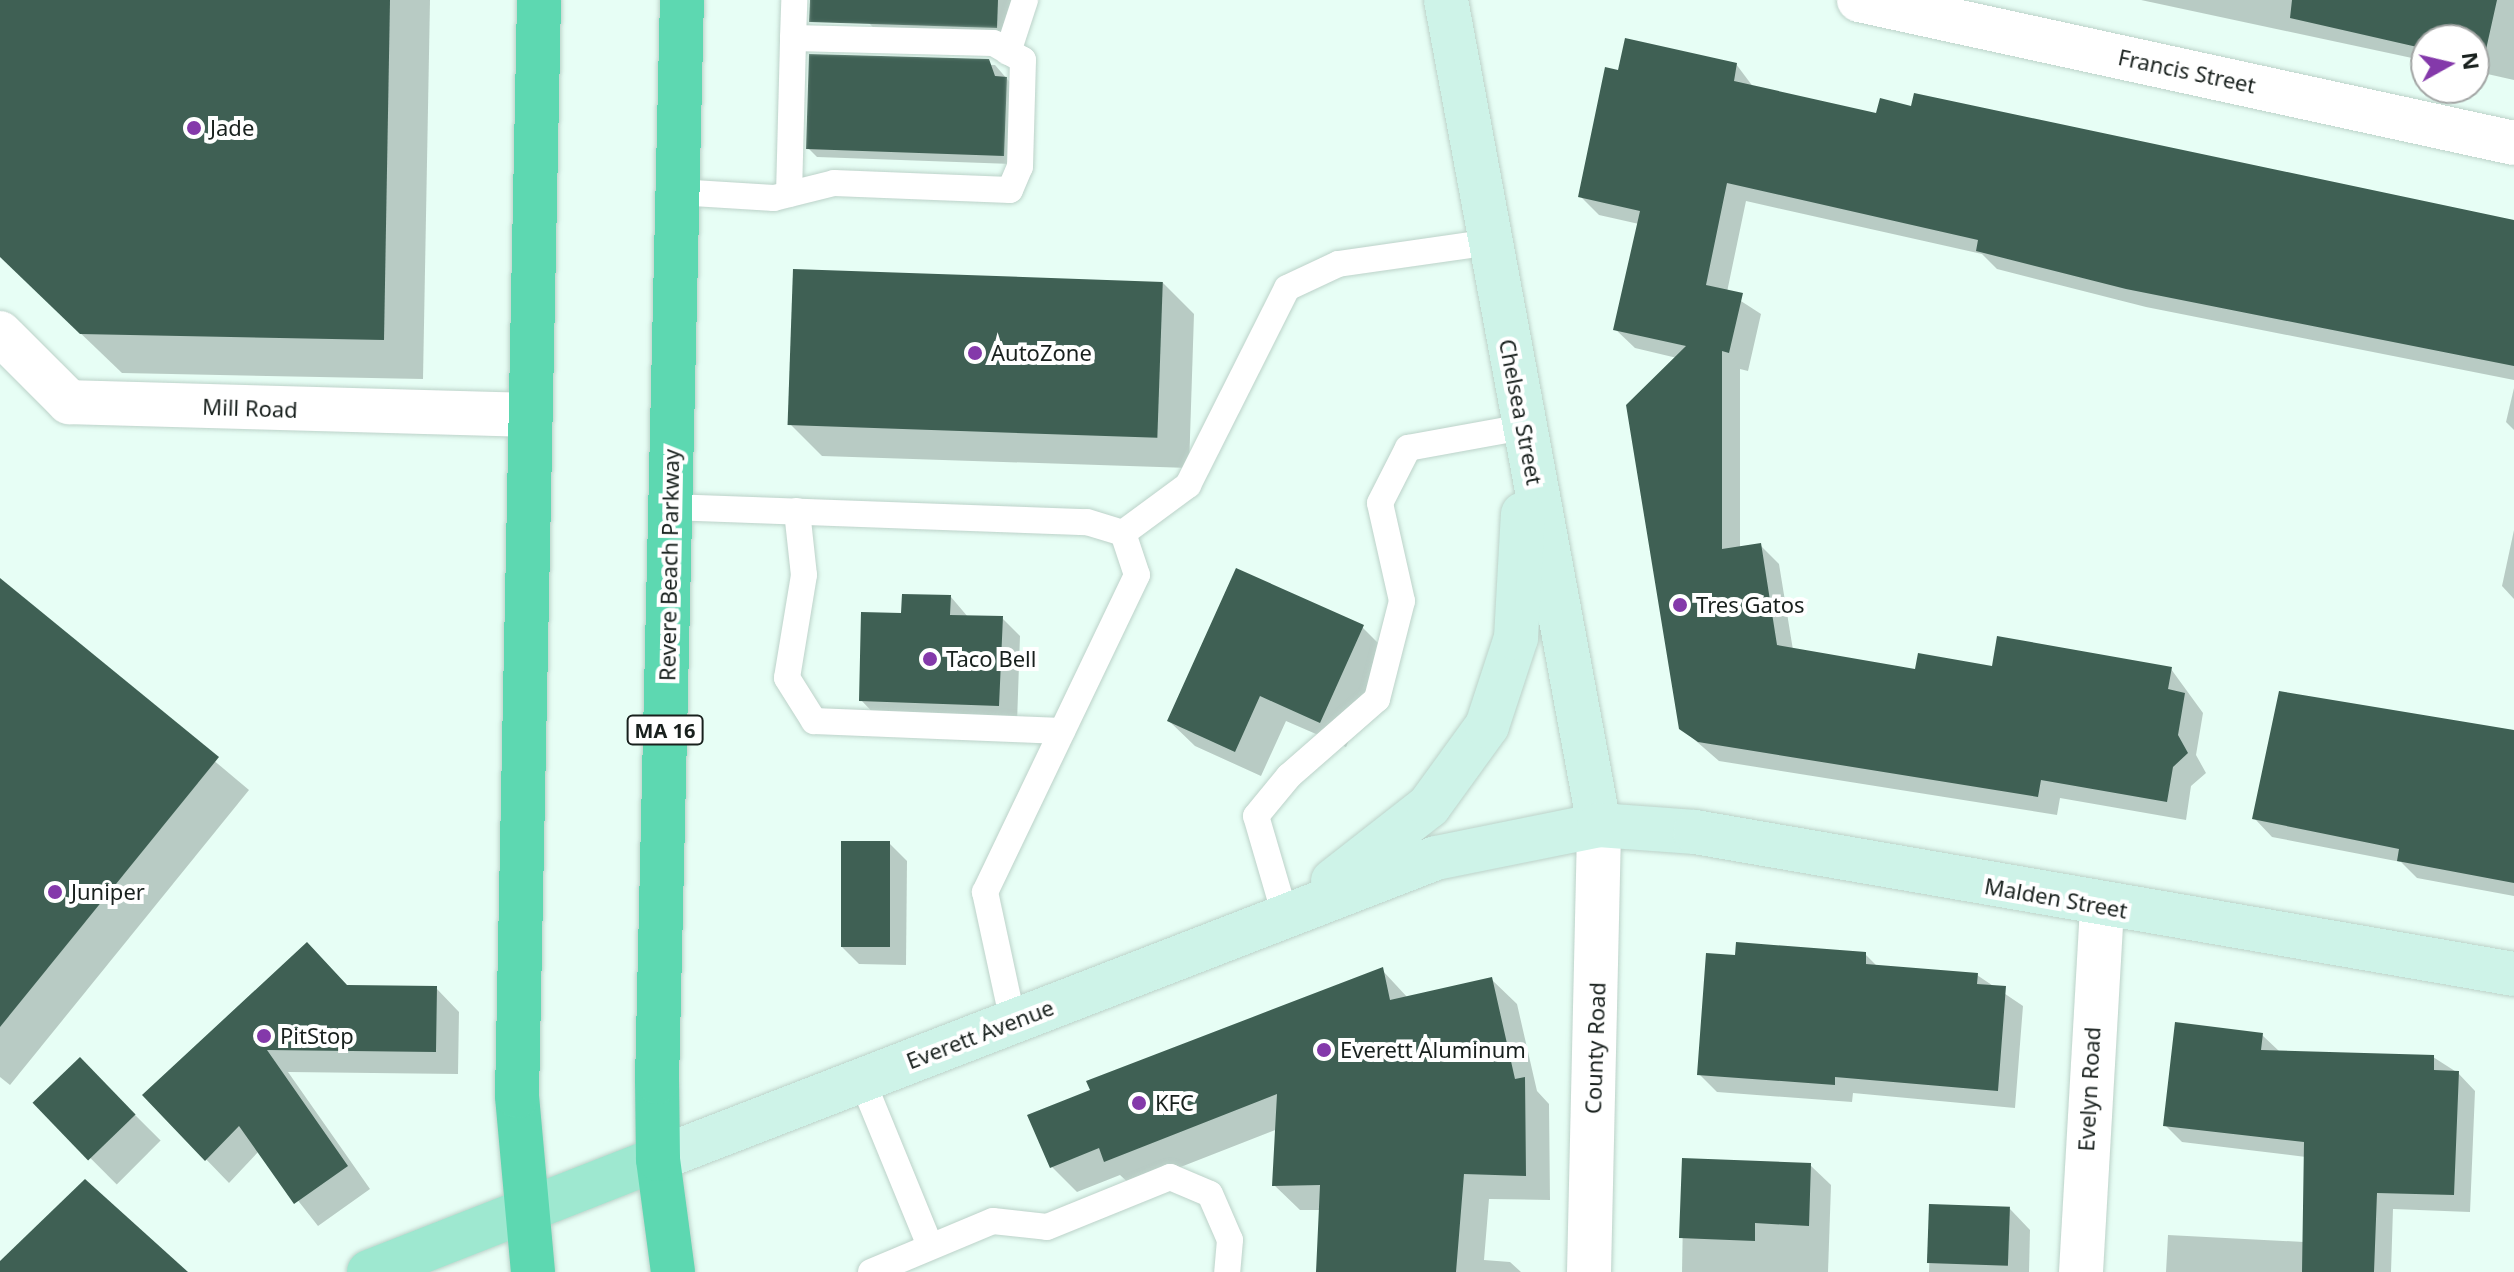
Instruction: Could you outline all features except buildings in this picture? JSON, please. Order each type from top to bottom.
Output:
[{"type":"highway","points":[[533,1272],[524,1211],[517,1096],[528,415],[539,0]]},
{"type":"highway","name":"Revere Beach Parkway","points":[[673,1272],[658,1159],[682,0]]},
{"type":"main road","name":"Chelsea Street","points":[[1446,0],[1599,825]]},
{"type":"main road","points":[[1285,915],[1429,806],[1487,726],[1516,638],[1524,427]]},
{"type":"main road","name":"Everett Avenue","points":[[369,1272],[1285,915],[1472,847],[1599,825]]},
{"type":"main road","name":"Malden Street","points":[[1599,825],[1695,832],[2102,907],[2514,974]]},
{"type":"street","name":"Francis Street","points":[[1859,0],[2514,143]]},
{"type":"street","name":"Mill Road","points":[[0,333],[69,402],[528,415]]},
{"type":"street","name":"County Road","points":[[1589,1272],[1599,825]]},
{"type":"street","name":"Evelyn Road","points":[[2081,1272],[2102,907]]},
{"type":"lane","points":[[789,194],[794,0]]},
{"type":"lane","points":[[1008,52],[1025,0]]},
{"type":"lane","points":[[677,192],[789,194],[834,183],[1010,190],[1020,167],[1023,60],[993,43],[793,38]]},
{"type":"lane","points":[[1123,533],[1188,485],[1287,288],[1338,264],[1490,242]]},
{"type":"lane","points":[[1285,915],[1256,816],[1289,776],[1377,699],[1402,601],[1380,503],[1408,448],[1524,427]]},
{"type":"lane","points":[[670,507],[1087,522],[1123,533]]},
{"type":"lane","points":[[797,511],[804,575],[787,678],[814,721],[1062,731]]},
{"type":"lane","points":[[1013,1021],[985,892],[1137,575],[1123,533]]},
{"type":"lane","points":[[862,1080],[930,1246]]},
{"type":"lane","points":[[871,1272],[993,1221],[1047,1227],[1170,1177],[1210,1194],[1230,1240],[1227,1272]]},
{"type":"place","name":"Jade","points":[[194,128]]},
{"type":"place","name":"AutoZone","points":[[975,353]]},
{"type":"place","name":"Tres Gatos","points":[[1680,605]]},
{"type":"place","name":"Taco Bell","points":[[930,659]]},
{"type":"place","name":"Juniper","points":[[55,892]]},
{"type":"place","name":"PitStop","points":[[264,1036]]},
{"type":"place","name":"Everett Aluminum","points":[[1324,1050]]},
{"type":"place","name":"KFC","points":[[1139,1103]]}]
